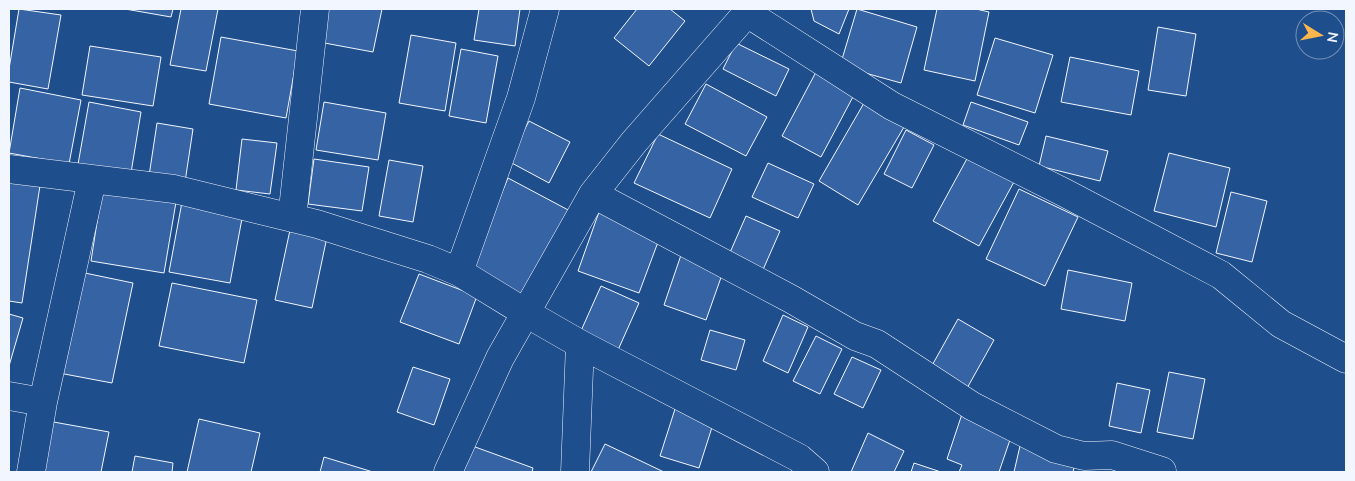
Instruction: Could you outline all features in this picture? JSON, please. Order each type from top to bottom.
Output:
[{"type":"street","points":[[292,218],[315,9]]},
{"type":"street","points":[[459,272],[520,98],[545,9]]},
{"type":"street","points":[[448,472],[500,358],[593,194],[634,142],[748,11],[892,106],[1065,193],[1221,276],[1281,324],[1346,359]]},
{"type":"street","points":[[9,169],[174,189],[317,224],[419,256],[459,272],[580,344],[798,458],[815,472]]},
{"type":"street","points":[[31,472],[43,402],[92,180]]},
{"type":"street","points":[[593,194],[791,299],[855,336],[877,344],[972,406],[1056,449],[1084,456],[1112,455],[1162,471]]},
{"type":"street","points":[[575,472],[580,344]]},
{"type":"street","points":[[9,396],[43,402]]},
{"type":"building","points":[[19,9],[61,15],[48,89],[9,82],[9,69]]},
{"type":"building","points":[[125,9],[173,9],[171,17]]},
{"type":"building","points":[[181,9],[218,9],[206,71],[170,65]]},
{"type":"building","points":[[326,9],[382,9],[373,52],[319,42]]},
{"type":"building","points":[[479,9],[520,9],[515,46],[474,40]]},
{"type":"building","points":[[637,9],[670,9],[685,21],[649,66],[614,38]]},
{"type":"building","points":[[811,9],[849,9],[839,34],[814,21]]},
{"type":"building","points":[[857,9],[917,27],[901,83],[840,66]]},
{"type":"building","points":[[937,9],[976,9],[989,12],[975,81],[924,70]]},
{"type":"building","points":[[1158,27],[1196,34],[1186,96],[1148,90]]},
{"type":"building","points":[[411,35],[456,43],[445,111],[399,103]]},
{"type":"building","points":[[221,37],[298,51],[286,118],[209,104]]},
{"type":"building","points":[[995,38],[1053,55],[1035,113],[977,95]]},
{"type":"building","points":[[736,43],[789,69],[776,96],[723,69]]},
{"type":"building","points":[[90,46],[161,57],[153,106],[82,95]]},
{"type":"building","points":[[461,49],[498,56],[486,123],[449,116]]},
{"type":"building","points":[[1070,57],[1139,71],[1131,115],[1061,102]]},
{"type":"building","points":[[816,72],[855,93],[821,157],[782,136]]},
{"type":"building","points":[[706,84],[767,117],[746,156],[685,124]]},
{"type":"building","points":[[20,88],[81,100],[69,164],[9,153]]},
{"type":"building","points":[[89,102],[141,112],[130,179],[77,170]]},
{"type":"building","points":[[324,102],[386,113],[378,160],[316,150]]},
{"type":"building","points":[[971,102],[1028,122],[1019,145],[963,125]]},
{"type":"building","points":[[864,103],[904,127],[858,205],[819,181]]},
{"type":"building","points":[[529,121],[570,142],[549,183],[508,161]]},
{"type":"building","points":[[157,123],[193,129],[185,182],[149,176]]},
{"type":"building","points":[[906,130],[934,145],[912,188],[884,174]]},
{"type":"building","points":[[658,134],[732,169],[710,218],[634,183]]},
{"type":"building","points":[[1046,136],[1108,151],[1100,181],[1039,166]]},
{"type":"building","points":[[242,139],[277,143],[270,194],[236,190]]},
{"type":"building","points":[[1169,153],[1230,168],[1216,227],[1154,211]]},
{"type":"building","points":[[969,155],[1015,180],[979,246],[933,221]]},
{"type":"building","points":[[314,159],[369,167],[362,211],[308,204]]},
{"type":"building","points":[[389,160],[423,166],[413,222],[379,216]]},
{"type":"building","points":[[768,163],[814,184],[798,218],[752,197]]},
{"type":"building","points":[[9,174],[41,179],[22,303],[9,301]]},
{"type":"building","points":[[508,178],[572,212],[518,300],[469,270]]},
{"type":"building","points":[[1019,189],[1078,217],[1045,286],[986,259]]},
{"type":"building","points":[[102,190],[176,202],[164,273],[91,261]]},
{"type":"building","points":[[1231,192],[1267,201],[1252,262],[1216,253]]},
{"type":"building","points":[[182,202],[243,213],[230,283],[169,272]]},
{"type":"building","points":[[599,212],[661,234],[639,293],[578,271]]},
{"type":"building","points":[[746,216],[780,231],[762,272],[728,257]]},
{"type":"building","points":[[290,230],[327,237],[312,308],[275,300]]},
{"type":"building","points":[[681,255],[724,269],[706,320],[664,305]]},
{"type":"building","points":[[1068,270],[1132,283],[1125,321],[1061,309]]},
{"type":"building","points":[[80,272],[133,283],[112,383],[59,373]]},
{"type":"building","points":[[419,274],[477,296],[459,344],[400,322]]},
{"type":"building","points":[[172,283],[257,300],[244,363],[159,346]]},
{"type":"building","points":[[601,286],[639,303],[618,350],[580,333]]},
{"type":"building","points":[[9,314],[23,318],[9,366]]},
{"type":"building","points":[[783,315],[808,327],[788,373],[763,361]]},
{"type":"building","points":[[958,319],[994,340],[966,390],[930,369]]},
{"type":"building","points":[[710,330],[745,340],[736,370],[701,360]]},
{"type":"building","points":[[816,336],[842,349],[820,394],[793,381]]},
{"type":"building","points":[[852,357],[881,370],[863,408],[834,394]]},
{"type":"building","points":[[413,367],[450,379],[434,425],[397,412]]},
{"type":"building","points":[[1169,372],[1205,379],[1193,439],[1157,432]]},
{"type":"building","points":[[1117,383],[1150,390],[1141,433],[1109,426]]},
{"type":"building","points":[[675,409],[714,421],[699,468],[660,456]]},
{"type":"building","points":[[962,414],[1013,431],[999,472],[959,472],[962,465],[947,459]]},
{"type":"building","points":[[199,419],[260,433],[251,472],[187,472]]},
{"type":"building","points":[[48,421],[109,432],[101,472],[39,472]]},
{"type":"building","points":[[868,433],[904,451],[894,472],[851,472]]},
{"type":"building","points":[[467,444],[533,468],[532,472],[457,472]]},
{"type":"building","points":[[605,444],[664,472],[591,472]]},
{"type":"building","points":[[1020,446],[1076,459],[1073,472],[1014,472]]},
{"type":"building","points":[[135,456],[173,463],[172,472],[132,472]]},
{"type":"building","points":[[324,457],[373,472],[320,472]]},
{"type":"building","points":[[914,463],[941,472],[911,472]]}]
